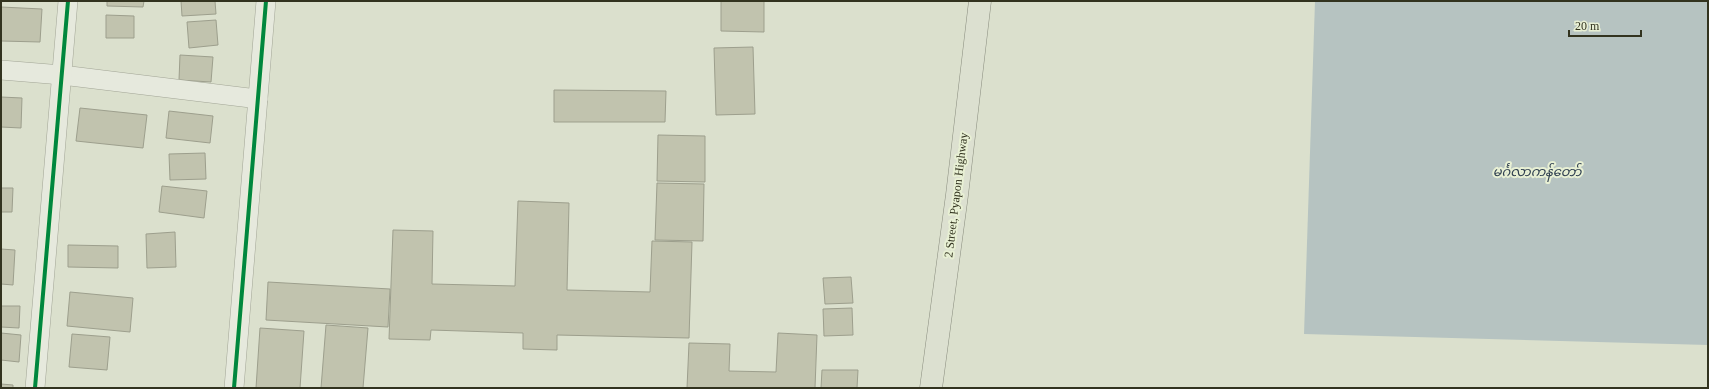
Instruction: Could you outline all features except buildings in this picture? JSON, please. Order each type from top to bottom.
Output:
[{"type":"main road","name":"2 Street, Pyapon Highway","points":[[931,388],[958,188],[980,1]]},
{"type":"street","points":[[35,388],[68,1]]},
{"type":"street","points":[[234,388],[266,1]]},
{"type":"street","points":[[1,70],[62,75],[258,98]]},
{"type":"water","name":"မင်္ဂလာကန်တော်","points":[[1315,1],[1708,1],[1708,345],[1304,334]]},
{"type":"cycle path","points":[[35,388],[68,1]]},
{"type":"cycle path","points":[[234,388],[266,1]]}]
